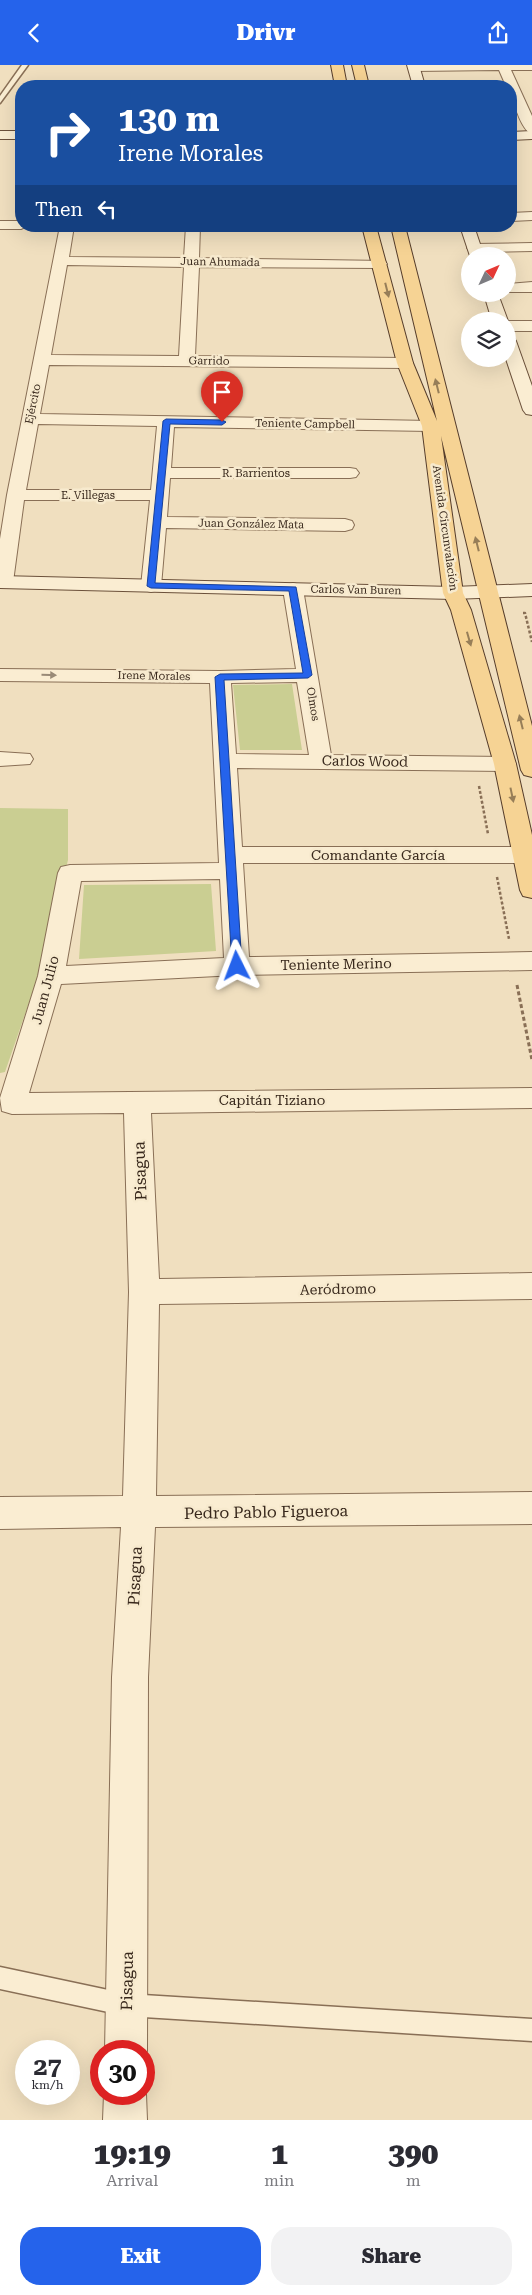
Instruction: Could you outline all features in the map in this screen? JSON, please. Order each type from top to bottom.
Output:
[{"type":"main road","points":[[337,65],[340,80]]},
{"type":"main road","points":[[358,65],[362,80]]},
{"type":"main road","name":"Avenida Circunvalación","points":[[371,232],[405,363],[431,425],[453,593],[461,610],[505,763],[532,890]]},
{"type":"main road","name":"Avenida Circunvalación","points":[[399,232],[532,770]]},
{"type":"street","points":[[417,80],[413,66],[532,66]]},
{"type":"street","points":[[503,66],[512,80]]},
{"type":"street","points":[[517,89],[526,103],[532,130]]},
{"type":"street","points":[[0,135],[15,135]]},
{"type":"street","points":[[517,136],[532,135]]},
{"type":"street","points":[[0,141],[15,141]]},
{"type":"street","points":[[517,217],[532,216]]},
{"type":"street","points":[[0,225],[15,225]]},
{"type":"street","name":"Ejército","points":[[2,582],[16,495],[66,232]]},
{"type":"street","points":[[187,361],[193,232]]},
{"type":"street","points":[[468,232],[474,247]]},
{"type":"street","points":[[516,248],[532,247]]},
{"type":"street","name":"Juan Ahumada","points":[[61,261],[380,264]]},
{"type":"street","points":[[516,288],[532,287]]},
{"type":"street","points":[[516,326],[532,326]]},
{"type":"street","name":"Garrido","points":[[43,360],[405,363]]},
{"type":"street","points":[[516,364],[532,410]]},
{"type":"street","name":"Teniente Campbell","points":[[30,419],[431,425]]},
{"type":"street","points":[[151,586],[166,421]]},
{"type":"street","name":"R. Barrientos","points":[[162,473],[350,473]]},
{"type":"street","name":"E. Villegas","points":[[16,495],[160,495]]},
{"type":"street","name":"Juan González Mata","points":[[157,522],[344,525]]},
{"type":"street","name":"Carlos Van Buren","points":[[2,582],[453,593],[532,590]]},
{"type":"street","name":"Olmos","points":[[293,589],[321,761]]},
{"type":"street","name":"Irene Morales","points":[[0,675],[220,677],[308,675]]},
{"type":"street","points":[[220,677],[237,966]]},
{"type":"street","name":"Carlos Wood","points":[[225,761],[505,763]]},
{"type":"street","name":"Comandante García","points":[[70,873],[231,863],[524,855]]},
{"type":"street","name":"Juan Julio","points":[[12,1104],[50,976],[70,873]]},
{"type":"street","name":"Teniente Merino","points":[[50,976],[237,966],[532,961]]},
{"type":"street","name":"Capitán Tiziano","points":[[12,1104],[137,1101],[532,1098]]},
{"type":"street","name":"Pisagua","points":[[126,2040],[130,1677],[139,1514],[144,1292],[137,1101]]},
{"type":"street","name":"Aeródromo","points":[[144,1292],[532,1286]]},
{"type":"street","name":"Pedro Pablo Figueroa","points":[[0,1513],[139,1514],[532,1508]]},
{"type":"street","points":[[125,2105],[125,2120]]},
{"type":"lane","points":[[0,101],[25,65]]},
{"type":"lane","points":[[0,1978],[127,2005],[532,2030]]},
{"type":"green space","points":[[292,684],[302,750],[240,750],[233,685]]},
{"type":"green space","points":[[0,808],[68,809],[68,860],[41,968],[5,1072],[0,1073]]},
{"type":"green space","points":[[211,884],[216,951],[79,959],[84,885]]},
{"type":"route","points":[[222,422],[166,421],[151,586],[293,589],[308,675],[220,677],[237,966]]}]
